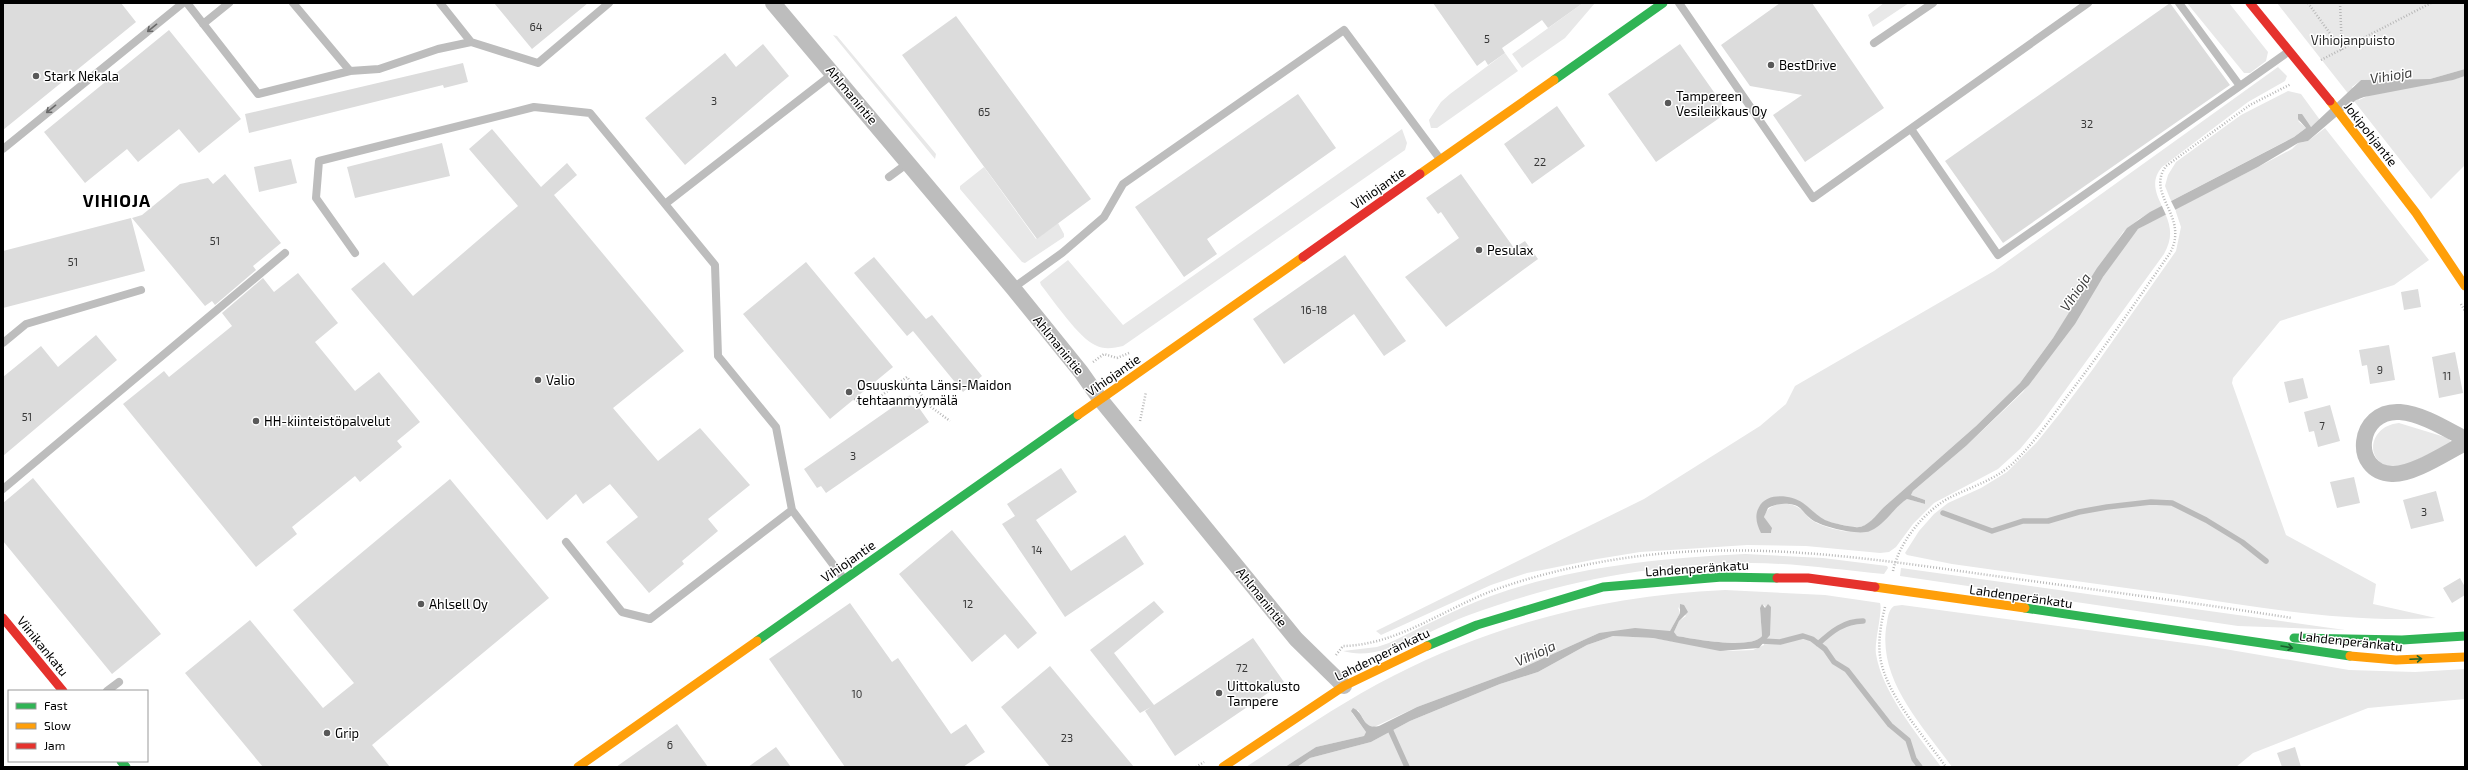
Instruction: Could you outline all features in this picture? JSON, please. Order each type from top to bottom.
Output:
[{"type":"main road","name":"Vihiojantie","points":[[578,767],[1662,3]]},
{"type":"main road","name":"Jokipohjantie","points":[[2250,3],[2373,157],[2443,250],[2465,286]]},
{"type":"main road","name":"Lahdenperänkatu","points":[[1223,767],[1344,686],[1409,653],[1477,625],[1603,588],[1722,577],[1808,578],[2235,638],[2326,654],[2396,660],[2465,657]]},
{"type":"main road","name":"Viinikankatu","points":[[3,618],[62,690]]},
{"type":"main road","name":"Lahdenperänkatu","points":[[2235,638],[2402,640],[2465,636]]},
{"type":"street","name":"Ahlmanintie","points":[[773,3],[834,73],[1013,288],[1081,372],[1100,399],[1296,639],[1344,686]]},
{"type":"street","points":[[2465,439],[2430,421],[2401,412],[2390,413],[2374,421],[2365,433],[2363,445],[2364,453],[2373,465],[2383,472],[2393,474],[2427,463],[2465,443]]},
{"type":"lane","points":[[3,149],[183,3]]},
{"type":"lane","points":[[187,3],[258,94],[350,71],[379,69],[438,49],[471,42],[538,63],[609,3]]},
{"type":"lane","points":[[203,24],[229,3]]},
{"type":"lane","points":[[293,3],[350,71]]},
{"type":"lane","points":[[440,3],[471,42]]},
{"type":"lane","points":[[1678,3],[1813,198],[2088,3]]},
{"type":"lane","points":[[1874,43],[1933,3]]},
{"type":"lane","points":[[2179,3],[2240,86]]},
{"type":"lane","points":[[1013,288],[1062,253],[1104,217],[1123,184],[1344,30],[1440,160]]},
{"type":"lane","points":[[1911,129],[1998,255],[2289,51]]},
{"type":"lane","points":[[665,204],[834,73]]},
{"type":"lane","points":[[354,253],[316,198],[319,161],[534,107],[590,113],[715,265],[718,356],[776,428],[792,510],[844,579]]},
{"type":"lane","points":[[889,177],[908,163]]},
{"type":"lane","points":[[3,489],[285,253]]},
{"type":"lane","points":[[3,343],[26,324],[142,290]]},
{"type":"lane","points":[[566,542],[622,612],[650,619],[792,510]]},
{"type":"lane","points":[[108,690],[118,682]]},
{"type":"path","points":[[2308,3],[2342,50]]},
{"type":"path","points":[[2340,3],[2342,50]]},
{"type":"path","points":[[1946,767],[1902,707],[1886,678],[1880,657],[1879,636],[1895,562],[1904,544],[1926,516],[1944,501],[1985,482],[2008,467],[2045,426],[2097,358],[2170,253],[2176,234],[2175,222],[2161,192],[2161,175],[2170,162],[2250,105],[2294,82],[2329,55],[2342,50],[2431,3]]},
{"type":"path","points":[[854,399],[867,406],[907,377],[931,407],[950,422]]},
{"type":"green space","points":[[1583,3],[1595,3],[1565,38],[1522,68],[1512,54]]},
{"type":"green space","points":[[1884,3],[1909,3],[1873,27],[1868,15]]},
{"type":"green space","points":[[2187,3],[2229,3],[2268,52],[2266,61],[2250,73],[2244,73]]},
{"type":"green space","name":"Vihiojanpuisto","points":[[2277,3],[2465,3],[2465,69],[2430,79],[2361,80],[2352,87],[2359,100],[2384,91],[2439,83],[2465,76],[2465,165],[2431,199]]},
{"type":"green space","points":[[833,35],[837,36],[936,154],[935,159]]},
{"type":"green space","points":[[1505,53],[1518,71],[1437,128],[1431,128],[1429,120],[1441,102]]},
{"type":"green space","points":[[2278,67],[2287,76],[2285,81],[2248,102],[2162,167],[2156,177],[2155,186],[2162,206],[2139,219],[2123,232],[2053,338],[2020,383],[1976,426],[1884,507],[1871,522],[1864,526],[1857,527],[1824,520],[1802,503],[1784,497],[1766,500],[1758,509],[1766,532],[1771,533],[1772,530],[1764,517],[1766,512],[1778,504],[1789,504],[1799,508],[1811,520],[1817,523],[1838,530],[1854,532],[1871,529],[1884,520],[1907,499],[1925,504],[1925,500],[1911,495],[1913,491],[1966,446],[2023,392],[2135,231],[2165,213],[2170,229],[2170,239],[2164,254],[2040,425],[2020,449],[1998,469],[1934,503],[1913,524],[1896,547],[1889,552],[1880,553],[1806,546],[1747,545],[1640,552],[1527,573],[1491,585],[1381,635],[1376,631],[1644,499],[1760,426],[1786,404],[1795,386],[1994,271]]},
{"type":"green space","points":[[2288,91],[2301,94],[2320,120],[2311,127],[2307,123],[2298,121],[2306,128],[2294,137],[2171,201],[2165,186],[2168,175],[2176,162],[2241,115]]},
{"type":"green space","points":[[2325,128],[2429,260],[2394,285],[2280,321],[2233,378],[2232,383],[2286,535],[2376,584],[2373,604],[2436,618],[2371,618],[2306,613],[1952,564],[1907,555],[1905,553],[1919,531],[1934,514],[1948,503],[1981,488],[2007,472],[2037,442],[2061,412],[2176,251],[2181,227],[2175,209],[2292,149],[2298,143],[2308,141]]},
{"type":"green space","points":[[1402,129],[1407,143],[1405,150],[1123,346],[1102,348],[1089,341],[1074,327],[1041,285],[1040,282],[1068,260],[1123,325]]},
{"type":"green space","points":[[984,167],[1036,239],[1058,223],[1064,237],[1025,263],[1022,262],[960,189],[960,186]]},
{"type":"green space","points":[[2399,423],[2448,438],[2451,442],[2443,448],[2400,467],[2386,465],[2378,461],[2374,454],[2373,446],[2375,438],[2380,431],[2388,426]]},
{"type":"green space","points":[[1745,554],[1823,558],[1887,566],[1888,568],[1884,574],[1801,565],[1751,563],[1679,566],[1643,571],[1572,584],[1503,603],[1469,615],[1390,648],[1374,652],[1358,653],[1343,651],[1377,647],[1389,643],[1439,618],[1478,601],[1522,586],[1553,578],[1584,571],[1648,561]]},
{"type":"green space","points":[[1901,568],[2345,630],[2238,626],[1900,576]]},
{"type":"green space","points":[[1725,590],[1825,595],[1880,603],[1881,607],[1876,642],[1876,654],[1880,669],[1893,699],[1902,714],[1941,767],[1297,767],[1310,758],[1371,742],[1410,721],[1500,684],[1538,672],[1587,645],[1613,636],[1653,638],[1728,651],[1753,650],[1764,645],[1767,605],[1766,608],[1764,605],[1760,608],[1762,636],[1756,640],[1735,643],[1677,636],[1674,632],[1679,621],[1686,616],[1678,607],[1680,613],[1670,631],[1599,633],[1522,668],[1417,707],[1374,727],[1367,725],[1358,710],[1352,713],[1366,732],[1364,736],[1316,747],[1285,767],[1246,767],[1318,719],[1374,686],[1432,657],[1472,641],[1554,615],[1596,605],[1682,593]]},
{"type":"green space","points":[[1902,605],[2207,646],[2349,670],[2415,672],[2465,669],[2465,699],[2368,708],[2253,753],[2236,767],[1952,767],[1906,702],[1896,685],[1889,667],[1886,648],[1886,628],[1888,616],[1890,610],[1894,606]]},
{"type":"shaded area","points":[[2465,69],[2465,76],[2453,80],[2364,97],[2356,100],[2308,141],[2298,143],[2258,167],[2138,229],[2103,277],[2075,324],[2029,385],[1966,446],[1913,491],[1911,495],[1925,500],[1925,504],[1907,499],[1876,528],[1865,532],[1849,532],[1831,528],[1816,522],[1797,506],[1779,504],[1768,508],[1764,517],[1772,528],[1771,533],[1761,533],[1758,527],[1757,510],[1763,502],[1773,497],[1780,496],[1798,500],[1825,520],[1831,522],[1855,527],[1867,524],[1884,507],[1976,426],[2020,383],[2053,338],[2097,268],[2127,228],[2150,212],[2294,137],[2306,128],[2298,119],[2298,114],[2302,114],[2311,127],[2361,80],[2430,79]]},
{"type":"shaded area","points":[[1680,604],[1684,605],[1688,612],[1679,621],[1674,632],[1677,636],[1735,643],[1756,640],[1762,636],[1760,608],[1762,604],[1765,608],[1768,604],[1771,607],[1770,635],[1759,648],[1720,651],[1653,638],[1613,636],[1587,645],[1538,672],[1500,684],[1410,721],[1371,742],[1310,758],[1297,767],[1285,767],[1316,747],[1364,736],[1366,732],[1351,711],[1353,708],[1360,713],[1369,726],[1379,726],[1417,707],[1522,668],[1599,633],[1635,628],[1670,631],[1680,613]]},
{"type":"pier","points":[[2170,199],[2176,211],[2166,215],[2161,204]]},
{"type":"building","name":"Stark Nekala","points":[[3,3],[121,3],[136,22],[3,130]]},
{"type":"building","points":[[494,3],[588,3],[532,49]]},
{"type":"building","points":[[1433,3],[1583,3],[1548,28],[1542,20],[1502,48],[1505,53],[1488,65],[1485,60],[1477,66]]},
{"type":"building","points":[[1780,3],[1812,3],[1884,108],[1805,162],[1773,115],[1802,95],[1750,86],[1721,45]]},
{"type":"building","points":[[2170,3],[2230,85],[2003,243],[1945,161]]},
{"type":"building","points":[[956,16],[1091,199],[1037,239],[902,55]]},
{"type":"building","points":[[169,30],[241,119],[199,153],[179,129],[138,162],[127,149],[85,183],[44,132]]},
{"type":"building","points":[[763,44],[789,76],[685,165],[645,118],[725,53],[736,67]]},
{"type":"building","name":"Tampereen Vesileikkaus Oy","points":[[1680,44],[1728,112],[1656,162],[1608,94]]},
{"type":"building","points":[[463,63],[468,82],[444,88],[443,85],[249,133],[245,114]]},
{"type":"building","points":[[1298,94],[1336,148],[1207,239],[1217,254],[1184,277],[1135,207]]},
{"type":"building","points":[[1557,106],[1585,146],[1532,184],[1504,144]]},
{"type":"building","name":"Valio","points":[[492,129],[541,187],[567,163],[577,175],[554,195],[684,351],[613,408],[658,461],[700,428],[750,485],[708,519],[718,531],[682,561],[684,564],[649,593],[606,542],[638,517],[610,484],[583,504],[576,494],[547,520],[351,289],[384,262],[413,296],[518,206],[469,149]]},
{"type":"building","points":[[442,143],[450,176],[355,198],[347,167]]},
{"type":"building","points":[[291,159],[297,183],[259,192],[254,167]]},
{"type":"building","points":[[225,174],[281,243],[253,266],[256,270],[215,305],[212,301],[205,306],[132,218],[142,215],[180,184],[208,178],[213,184]]},
{"type":"building","name":"Pesulax","points":[[1461,174],[1514,248],[1525,241],[1538,259],[1446,327],[1405,277],[1459,238],[1441,212],[1438,214],[1426,198]]},
{"type":"building","points":[[131,218],[145,271],[3,308],[3,251]]},
{"type":"building","points":[[1345,255],[1406,341],[1384,356],[1354,314],[1284,364],[1253,319]]},
{"type":"building","points":[[874,257],[926,319],[932,315],[982,376],[963,392],[913,331],[907,336],[854,273]]},
{"type":"building","points":[[806,262],[893,367],[830,419],[743,314]]},
{"type":"building","points":[[298,273],[338,323],[315,342],[355,391],[379,372],[420,422],[397,441],[402,447],[360,482],[355,476],[292,527],[297,534],[256,567],[123,404],[164,371],[169,377],[232,326],[222,313],[263,278],[274,292]]},
{"type":"building","points":[[2418,289],[2421,307],[2404,310],[2401,292]]},
{"type":"building","points":[[96,335],[117,360],[3,456],[3,377],[41,346],[58,367]]},
{"type":"building","points":[[2389,345],[2395,380],[2370,384],[2367,365],[2362,366],[2359,350]]},
{"type":"building","points":[[2455,352],[2463,393],[2439,398],[2432,357]]},
{"type":"building","points":[[2303,378],[2308,398],[2289,403],[2284,382]]},
{"type":"building","points":[[910,395],[929,422],[826,493],[821,486],[817,488],[804,469]]},
{"type":"building","points":[[2330,405],[2340,441],[2318,447],[2314,431],[2309,432],[2304,412]]},
{"type":"building","points":[[1061,468],[1077,492],[1036,520],[1071,571],[1125,535],[1144,564],[1065,617],[1002,524],[1015,516],[1007,504]]},
{"type":"building","points":[[2354,477],[2360,503],[2337,508],[2330,482]]},
{"type":"building","points":[[33,478],[161,634],[112,674],[3,541],[3,503]]},
{"type":"building","name":"Ahlsell Oy","points":[[450,479],[549,598],[372,745],[390,767],[263,767],[185,673],[250,620],[323,708],[354,683],[293,610]]},
{"type":"building","points":[[2436,491],[2444,521],[2411,529],[2403,500]]},
{"type":"building","points":[[952,530],[1037,633],[1018,649],[1005,634],[972,662],[899,574]]},
{"type":"building","points":[[2460,578],[2465,587],[2465,595],[2452,603],[2443,588]]},
{"type":"building","points":[[1154,601],[1164,612],[1114,653],[1154,705],[1253,638],[1284,682],[1175,756],[1145,711],[1151,707],[1140,713],[1090,650]]},
{"type":"building","points":[[850,603],[892,662],[898,658],[951,734],[966,724],[985,752],[963,767],[845,767],[769,659]]},
{"type":"building","points":[[1050,666],[1134,767],[1050,767],[1001,707]]},
{"type":"building","points":[[677,724],[708,767],[616,767]]},
{"type":"building","points":[[776,747],[791,767],[748,767]]},
{"type":"building","points":[[2295,747],[2301,767],[2282,767],[2277,753]]},
{"type":"waterway","points":[[1943,513],[1992,531],[2023,521],[2048,521],[2079,512],[2107,507],[2151,502],[2172,503],[2206,520],[2242,542],[2266,561]]},
{"type":"waterway","points":[[1818,644],[1838,628],[1856,621],[1863,621]]},
{"type":"waterway","points":[[1762,641],[1780,642],[1803,636],[1812,639],[1825,649],[1834,662],[1847,670],[1890,725],[1908,740],[1914,759],[1920,767]]},
{"type":"waterway","points":[[1389,727],[1407,767]]},
{"type":"traffic: fast","points":[[1554,80],[1663,3]]},
{"type":"traffic: fast","points":[[757,641],[1078,415]]},
{"type":"traffic: fast","points":[[1427,646],[1477,625],[1603,587],[1722,577],[1777,578]]},
{"type":"traffic: fast","points":[[2025,608],[2350,656]]},
{"type":"traffic: fast","points":[[2294,638],[2402,640],[2465,636]]},
{"type":"traffic: fast","points":[[122,762],[126,767]]},
{"type":"traffic: slow","points":[[1420,174],[1554,80]]},
{"type":"traffic: slow","points":[[2330,101],[2416,213],[2465,286]]},
{"type":"traffic: slow","points":[[1078,415],[1303,257]]},
{"type":"traffic: slow","points":[[1875,587],[2025,608]]},
{"type":"traffic: slow","points":[[578,767],[757,641]]},
{"type":"traffic: slow","points":[[1223,767],[1344,686],[1427,646]]},
{"type":"traffic: slow","points":[[2350,656],[2396,660],[2465,657]]},
{"type":"traffic: jam","points":[[2250,3],[2330,101]]},
{"type":"traffic: jam","points":[[1303,257],[1420,174]]},
{"type":"traffic: jam","points":[[1777,578],[1808,578],[1875,587]]},
{"type":"traffic: jam","points":[[3,618],[62,690]]},
{"type":"place","name":"BestDrive","points":[[1771,65]]},
{"type":"place","name":"Stark Nekala","points":[[36,76]]},
{"type":"place","name":"Tampereen Vesileikkaus Oy","points":[[1668,103]]},
{"type":"place","name":"Pesulax","points":[[1479,250]]},
{"type":"place","name":"Valio","points":[[538,380]]},
{"type":"place","name":"Osuuskunta Länsi-Maidon tehtaanmyymälä","points":[[849,392]]},
{"type":"place","name":"HH-kiinteistöpalvelut","points":[[256,421]]},
{"type":"place","name":"Ahlsell Oy","points":[[421,604]]},
{"type":"place","name":"Uittokalusto Tampere","points":[[1219,693]]},
{"type":"place","name":"Grip","points":[[327,733]]},
{"type":"district","name":"VIHIOJA","points":[[117,200]]},
{"type":"water label","name":"Vihioja","points":[[2391,75]]},
{"type":"water label","name":"Vihioja","points":[[2075,292]]},
{"type":"water label","name":"Vihioja","points":[[1535,653]]}]
